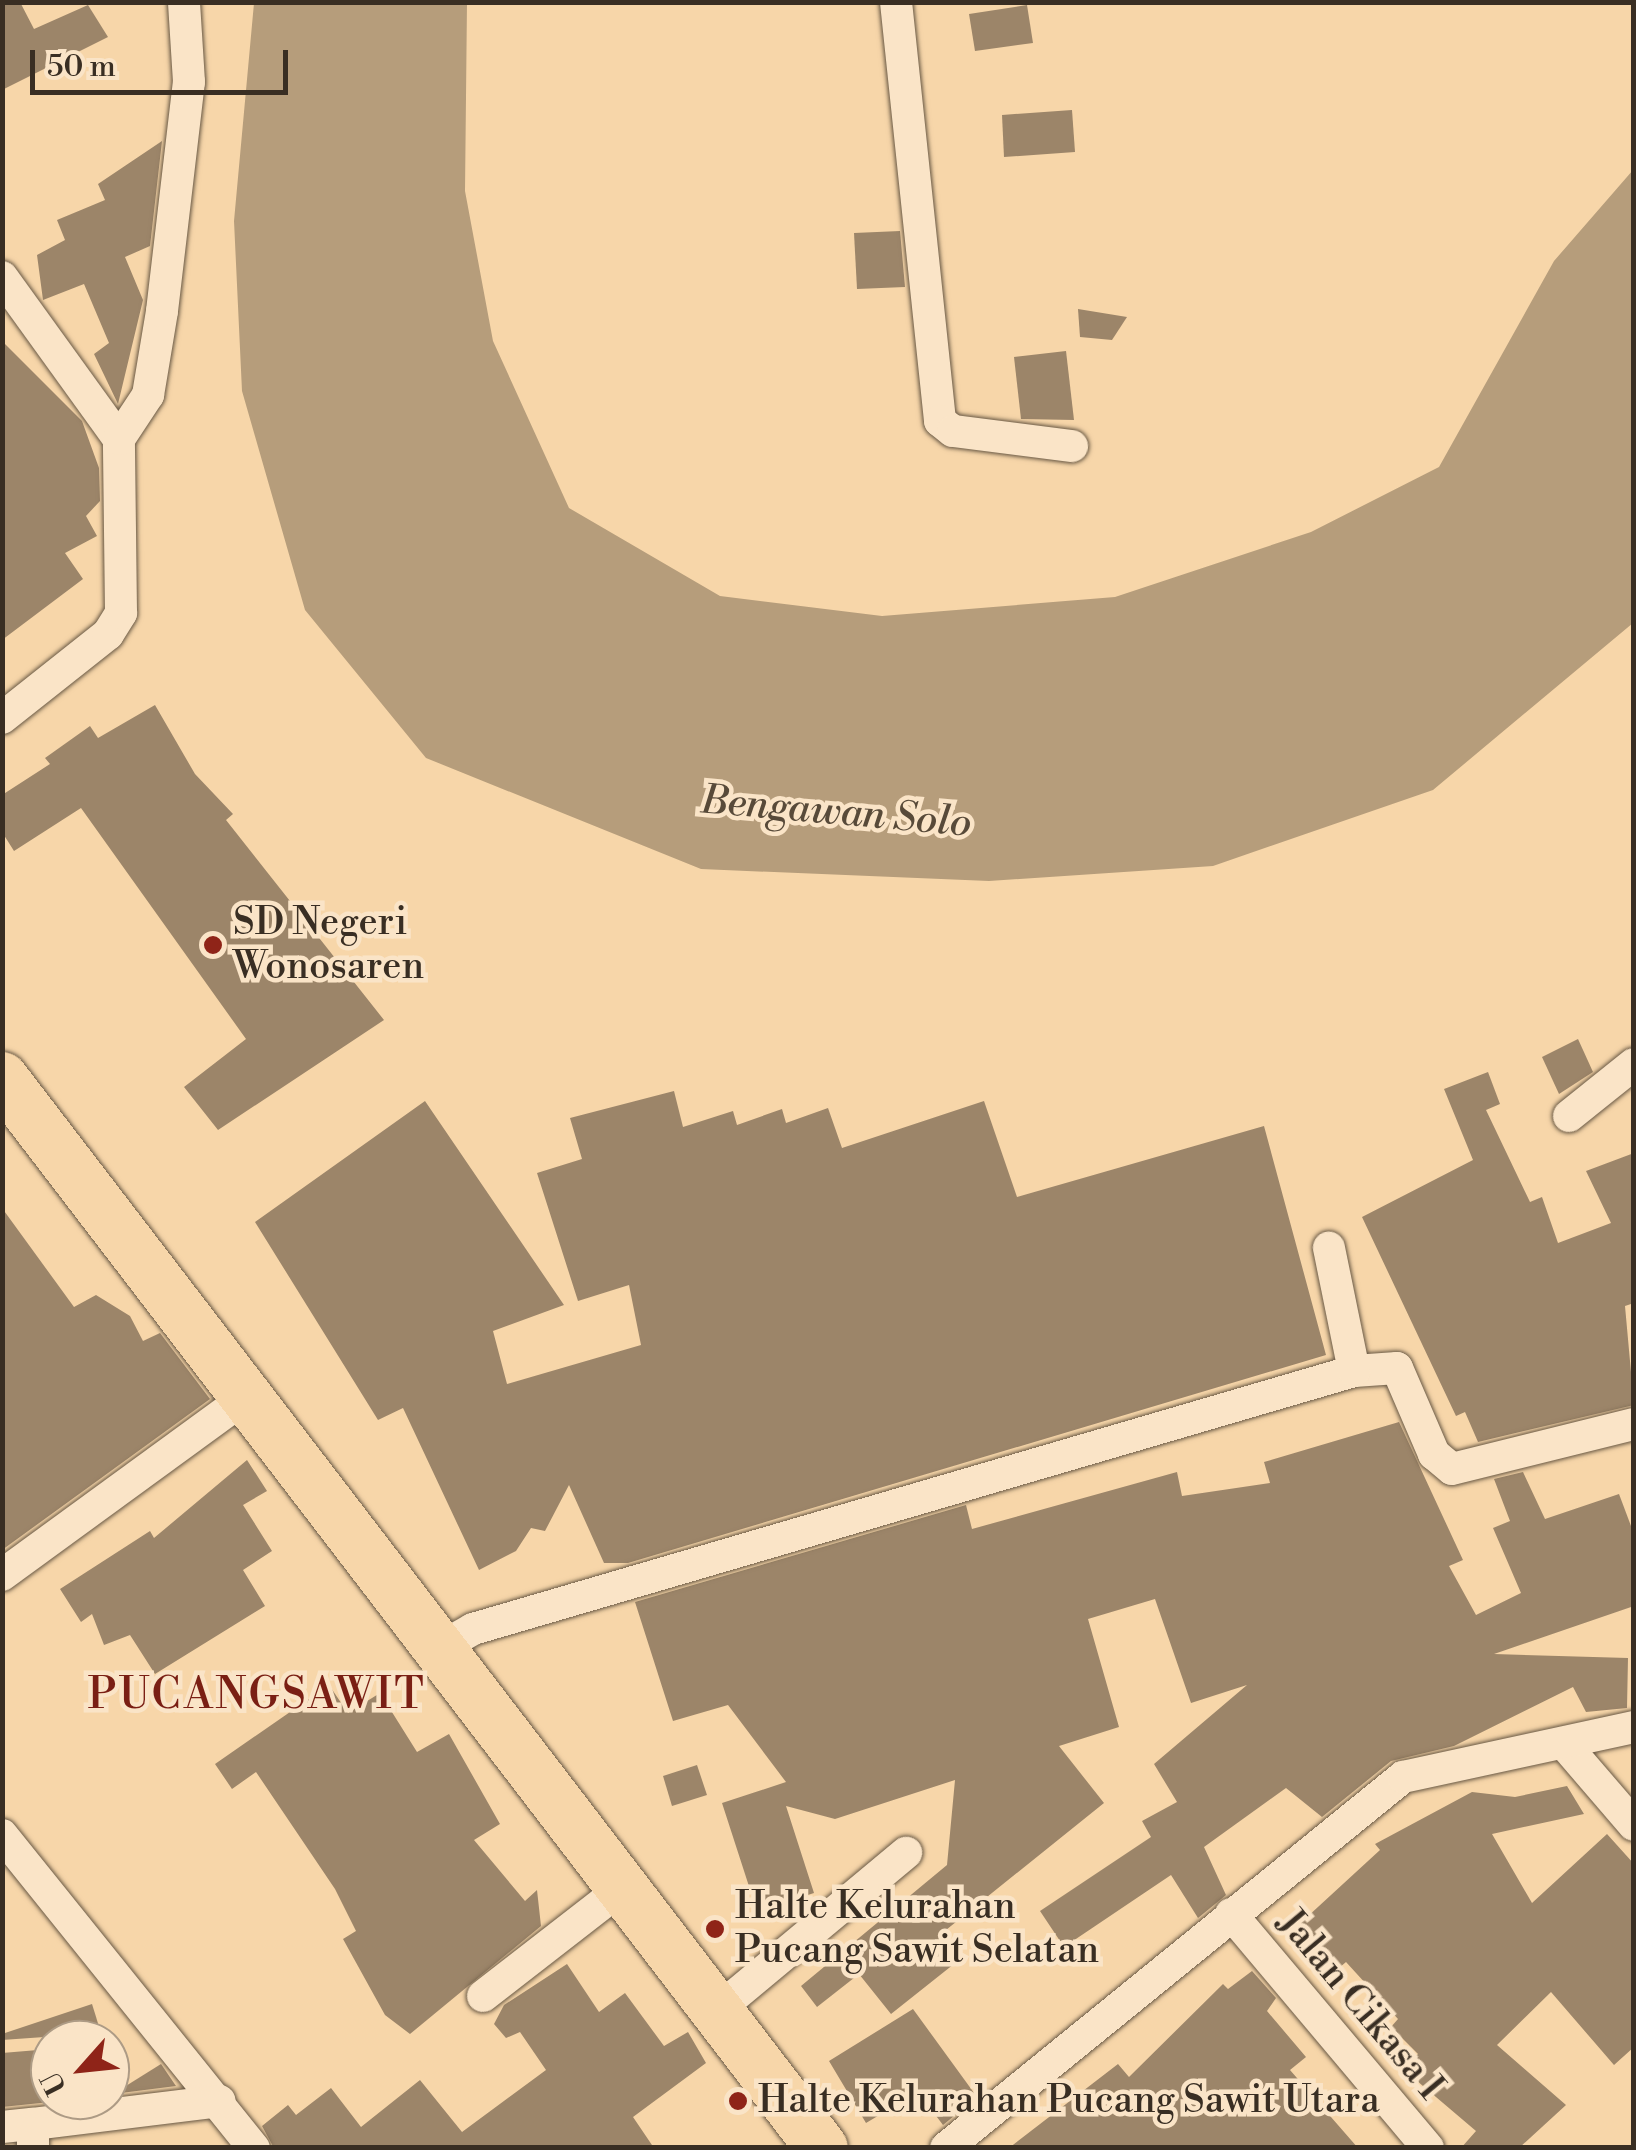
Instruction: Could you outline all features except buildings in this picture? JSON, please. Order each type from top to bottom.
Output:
[{"type":"main road","points":[[2,1078],[822,2148]]},
{"type":"street","points":[[2,718],[108,634],[121,613],[119,439],[148,394],[162,312],[189,82],[184,2]]},
{"type":"street","points":[[896,2],[940,420],[952,431],[1072,446]]},
{"type":"street","points":[[2,277],[119,439]]},
{"type":"street","points":[[1569,1116],[1634,1064]]},
{"type":"street","points":[[1329,1248],[1354,1371]]},
{"type":"street","points":[[438,1649],[473,1629],[1354,1371],[1398,1368],[1434,1454],[1452,1469],[1634,1424]]},
{"type":"street","points":[[2,1574],[246,1396]]},
{"type":"street","points":[[946,2148],[1403,1776],[1459,1758],[1566,1746],[1634,1727]]},
{"type":"street","points":[[1566,1746],[1634,1826]]},
{"type":"street","points":[[2,1835],[254,2148]]},
{"type":"street","points":[[715,2012],[906,1853]]},
{"type":"street","points":[[482,1996],[621,1888]]},
{"type":"street","name":"Jalan Cikasa I","points":[[1230,1914],[1428,2148]]},
{"type":"street","points":[[23,2133],[220,2101]]},
{"type":"water","name":"Bengawan Solo","points":[[254,3],[467,3],[465,191],[493,341],[569,508],[720,596],[882,616],[1115,597],[1311,532],[1439,467],[1554,261],[1633,170],[1633,623],[1433,790],[1213,866],[989,881],[701,869],[426,758],[305,610],[242,391],[234,221]]},
{"type":"place","name":"SD Negeri Wonosaren","points":[[213,945]]},
{"type":"place","name":"Halte Kelurahan Pucang Sawit Selatan","points":[[715,1929]]},
{"type":"place","name":"Halte Kelurahan Pucang Sawit Utara","points":[[738,2101]]},
{"type":"district","name":"PUCANGSAWIT","points":[[257,1696]]}]
